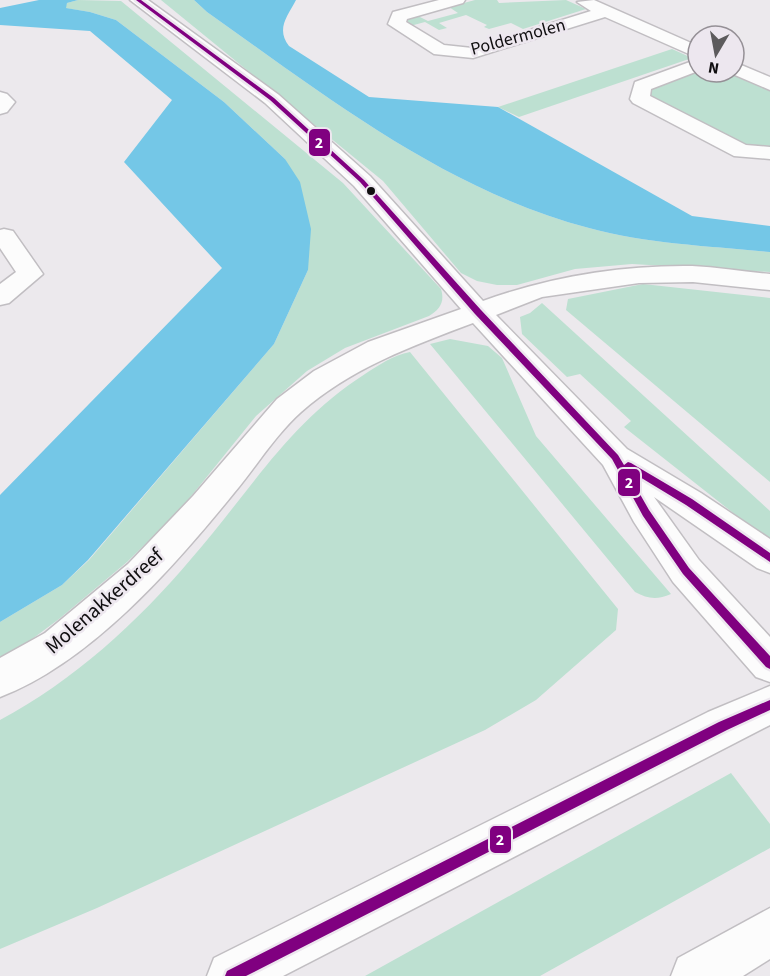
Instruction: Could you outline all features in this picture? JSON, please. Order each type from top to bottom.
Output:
[{"type":"street","points":[[138,0],[272,99],[362,181],[478,312],[615,457],[646,513],[687,571],[770,664]]},
{"type":"street","name":"Poldermolen","points":[[457,0],[399,16],[397,24],[440,50],[473,53],[605,12]]},
{"type":"street","name":"Poldermolen","points":[[580,0],[686,47]]},
{"type":"street","points":[[686,70],[642,86],[640,99],[742,151],[770,153]]},
{"type":"street","points":[[746,73],[770,84]]},
{"type":"street","points":[[0,98],[5,102],[0,108]]},
{"type":"street","points":[[0,237],[4,236],[30,274],[0,297]]},
{"type":"street","name":"Molenakkerdreef","points":[[0,679],[59,645],[141,575],[205,505],[288,406],[324,378],[378,349],[537,290],[639,275],[693,274],[770,282]]},
{"type":"street","points":[[615,457],[689,502],[770,558]]},
{"type":"street","points":[[232,976],[723,726],[770,705]]},
{"type":"street","points":[[696,976],[770,932]]},
{"type":"green space","points":[[78,0],[121,1],[343,183],[441,289],[442,301],[439,308],[429,316],[345,348],[307,371],[256,416],[180,510],[127,562],[59,619],[0,663],[0,622],[62,585],[89,560],[274,344],[308,270],[285,159],[224,102],[116,20],[90,12],[65,8],[67,3]]},
{"type":"green space","points":[[161,0],[194,0],[207,12],[343,108],[389,138],[485,190],[536,211],[611,233],[679,244],[770,252],[770,272],[632,264],[575,269],[517,285],[497,285],[477,281],[461,273],[383,181]]},
{"type":"green space","points":[[475,0],[497,0],[499,3],[566,0],[586,9],[523,29],[511,23],[489,29],[484,27],[487,25],[466,15],[439,23],[447,28],[439,30],[425,22],[410,26],[406,24],[407,18],[418,16],[428,21],[458,13],[449,7]]},
{"type":"green space","points":[[672,49],[686,55],[686,60],[519,117],[498,107]]},
{"type":"green space","points":[[686,75],[686,84],[746,84],[746,81],[770,91],[770,146],[739,144],[648,99],[646,90]]},
{"type":"green space","points":[[643,284],[770,298],[770,482],[566,310],[568,299]]},
{"type":"green space","points":[[542,303],[770,511],[770,542],[624,427],[631,421],[580,374],[567,377],[522,334],[520,317],[530,313]]},
{"type":"green space","points":[[450,339],[488,346],[502,358],[536,436],[671,594],[653,598],[635,592],[430,344]]},
{"type":"green space","points":[[410,352],[618,609],[616,630],[536,700],[485,730],[97,908],[0,949],[0,720],[27,705],[78,669],[149,606],[212,534],[271,460],[313,414],[370,371],[392,358]]},
{"type":"green space","points":[[731,773],[770,824],[770,848],[540,976],[365,976]]},
{"type":"water","points":[[39,0],[78,0],[67,3],[66,8],[116,20],[224,102],[285,159],[300,182],[311,229],[308,270],[274,344],[88,560],[62,585],[0,622],[0,495],[222,268],[124,162],[172,100],[90,31],[0,25],[0,8]]},
{"type":"water","points":[[194,0],[296,0],[283,28],[285,40],[289,46],[369,97],[498,107],[692,216],[770,226],[770,252],[679,244],[611,233],[536,211],[485,190],[389,138],[343,108],[207,12]]},
{"type":"transit line","name":"2","points":[[138,0],[272,99],[362,181],[478,312],[615,457],[646,513],[686,571],[770,664]]},
{"type":"transit line","name":"2","points":[[628,465],[689,502],[770,558]]},
{"type":"transit line","name":"2","points":[[232,976],[723,726],[770,705]]}]
